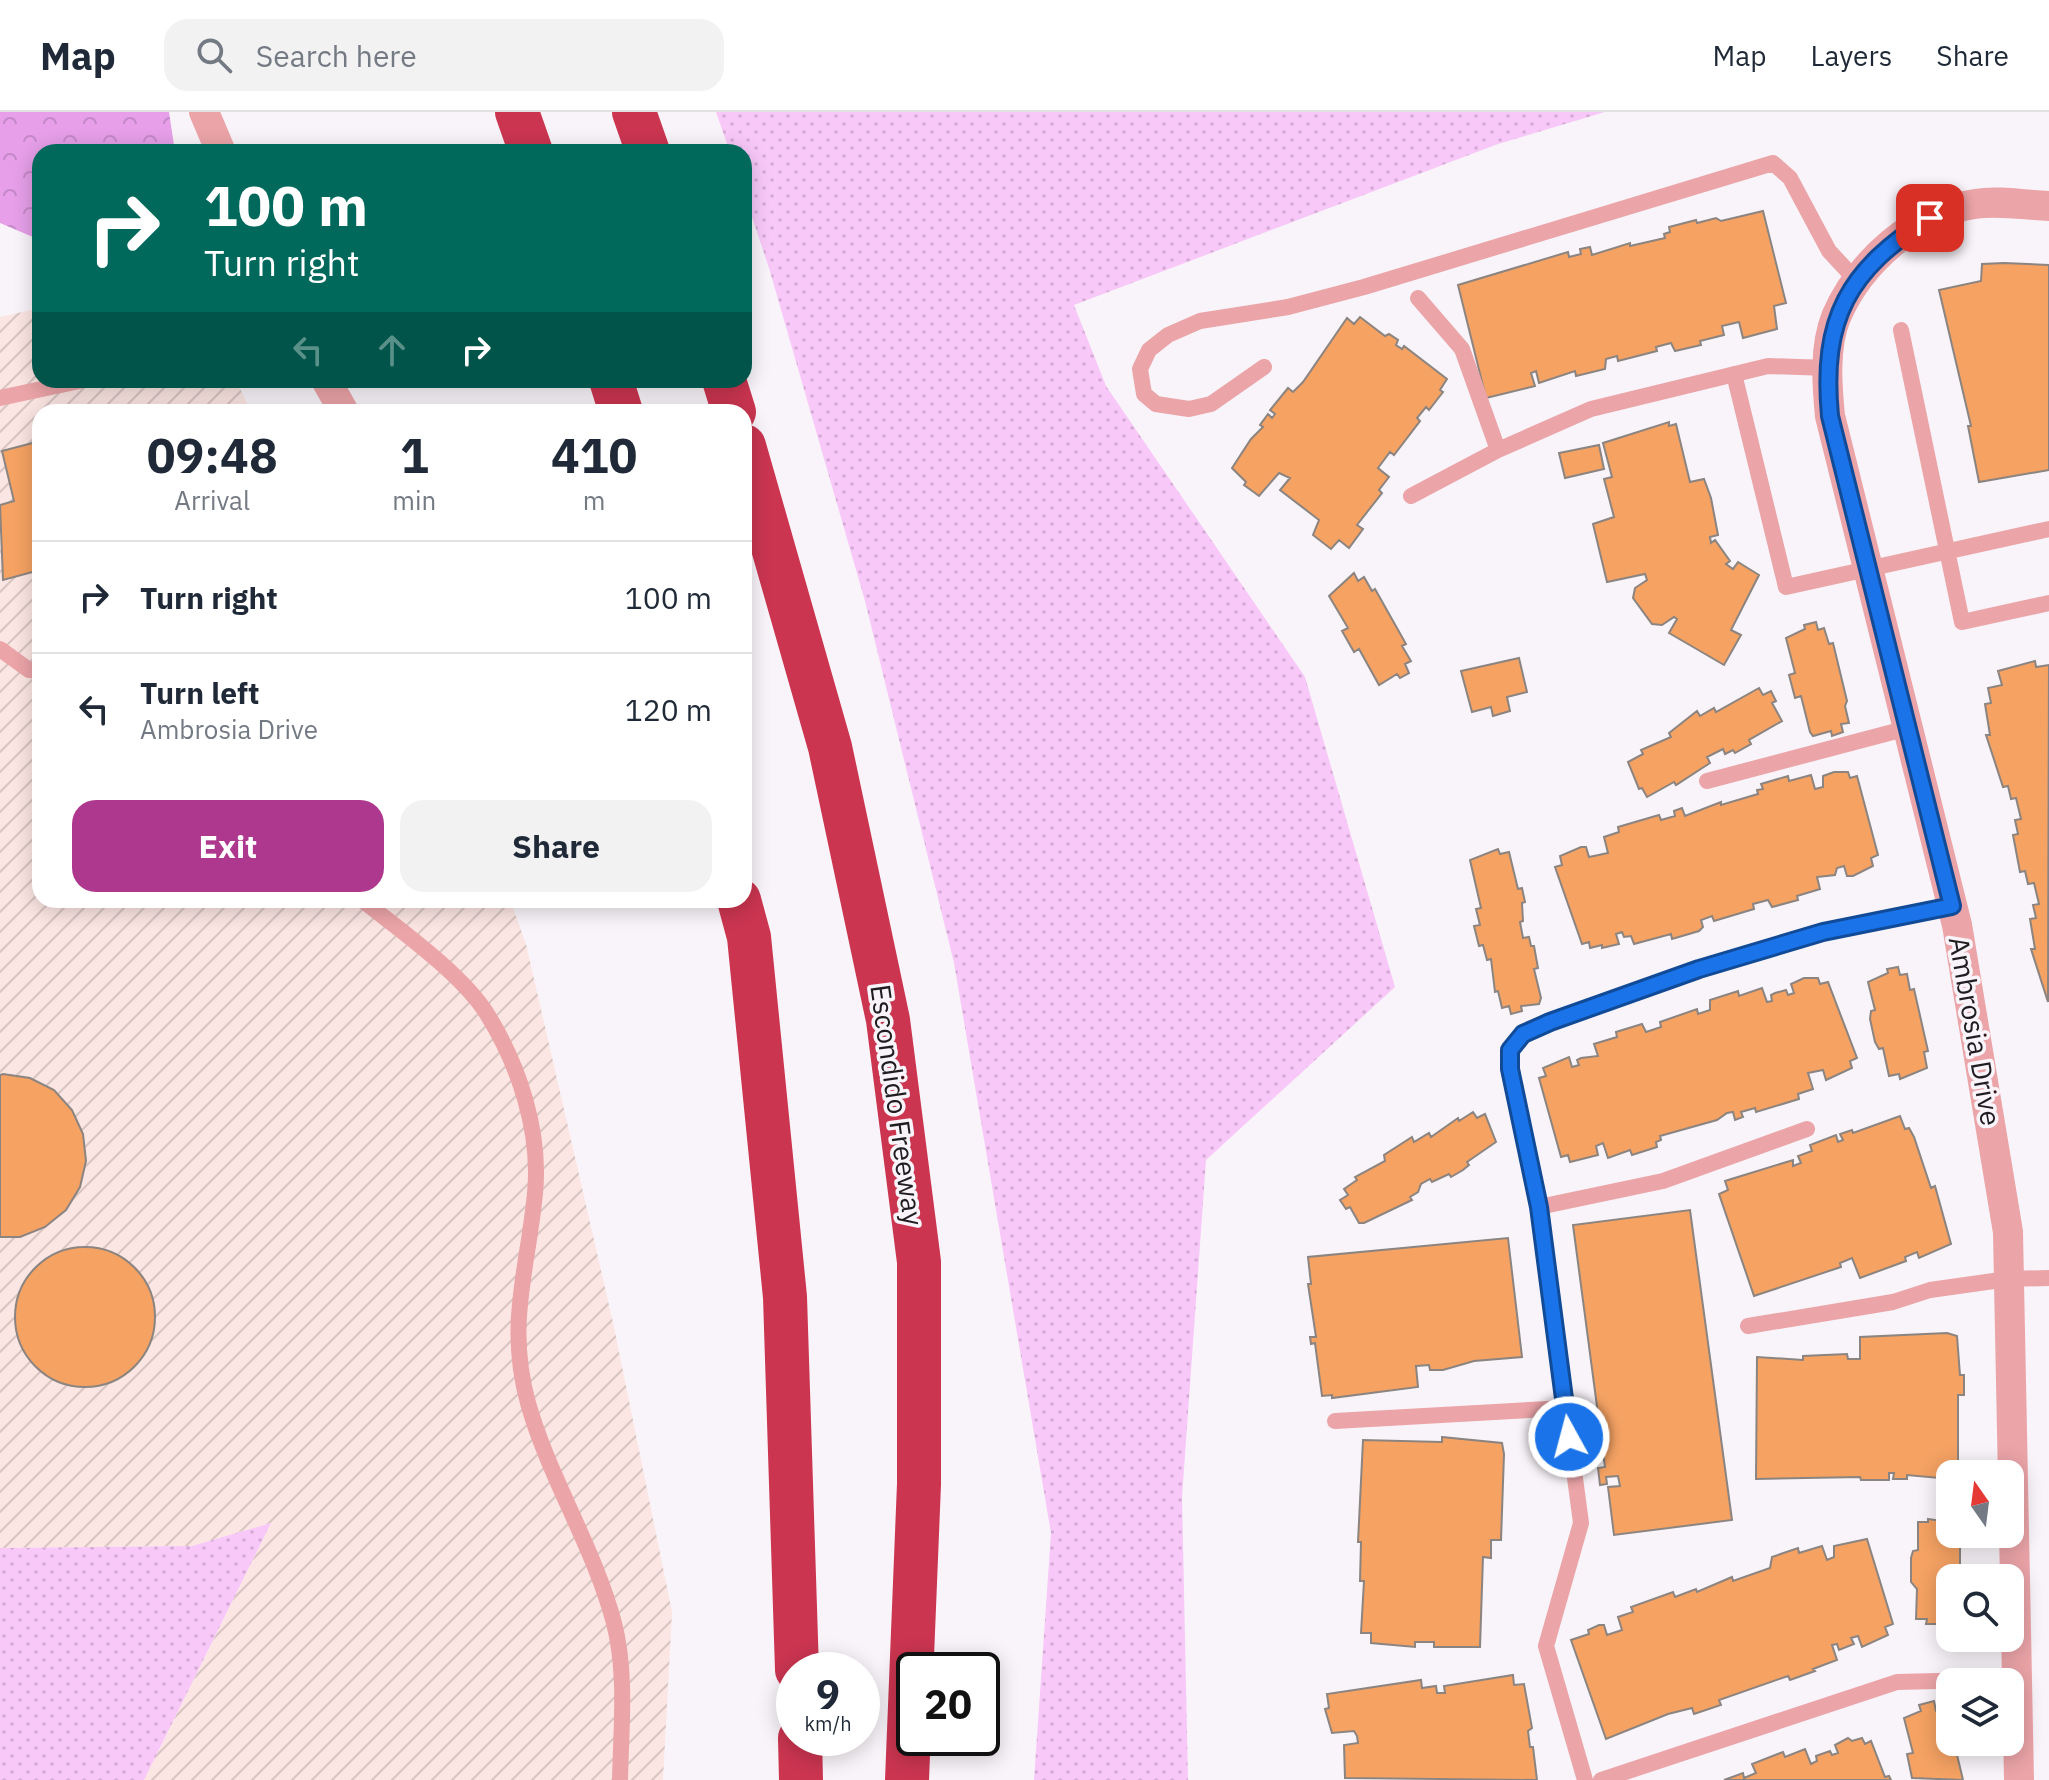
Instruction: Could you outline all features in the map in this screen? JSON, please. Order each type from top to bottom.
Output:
[{"type":"highway","points":[[517,112],[528,144]]},
{"type":"highway","points":[[634,112],[645,144]]},
{"type":"highway","name":"Escondido Freeway","points":[[752,475],[839,793],[888,1020],[919,1262],[919,1484],[907,1780]]},
{"type":"highway","points":[[741,908],[749,937],[785,1297],[796,1652]]},
{"type":"highway","points":[[800,1756],[801,1780]]},
{"type":"street","points":[[204,112],[218,144]]},
{"type":"street","name":"Ambrosia Drive","points":[[2017,1668],[2008,1232],[1952,906],[1830,416],[1828,368],[1835,319],[1856,280],[1890,243],[1930,218],[1975,204],[2049,206]]},
{"type":"street","name":"Ambrosia Drive","points":[[2019,1756],[2019,1780]]},
{"type":"lane","points":[[1264,367],[1211,404],[1189,409],[1156,404],[1144,394],[1140,369],[1149,350],[1168,335],[1200,321],[1288,307],[1364,287],[1773,163],[1790,178],[1829,251],[1856,280]]},
{"type":"lane","points":[[1418,298],[1462,349],[1498,450]]},
{"type":"lane","points":[[1901,330],[1962,622],[2049,603]]},
{"type":"lane","points":[[1411,496],[1498,450],[1591,409],[1768,366],[1828,368]]},
{"type":"lane","points":[[1734,374],[1786,587],[2049,529]]},
{"type":"lane","points":[[0,398],[47,388]]},
{"type":"lane","points":[[0,649],[32,670]]},
{"type":"lane","points":[[1707,781],[1908,728]]},
{"type":"lane","points":[[1585,1780],[1546,1646],[1581,1523],[1539,1207],[1510,1069],[1510,1050],[1523,1034],[1699,969],[1823,932],[1952,906]]},
{"type":"lane","points":[[372,908],[430,954],[486,1012],[519,1079],[535,1140],[536,1191],[517,1301],[519,1356],[528,1403],[614,1622],[621,1662],[620,1780]]},
{"type":"lane","points":[[1539,1207],[1663,1181],[1807,1129]]},
{"type":"lane","points":[[1748,1326],[1893,1302],[1930,1290],[2008,1279],[2049,1278]]},
{"type":"lane","points":[[1335,1421],[1565,1408]]},
{"type":"lane","points":[[1601,1780],[1897,1682],[1936,1681]]},
{"type":"shaded area","points":[[716,112],[1605,112],[1498,144],[1074,305],[1106,386],[1305,677],[1395,987],[1206,1160],[1182,1497],[1188,1780],[1034,1780],[1051,1533],[954,963],[865,601],[752,217],[752,144],[727,144]]},
{"type":"shaded area","points":[[32,310],[32,388],[240,388],[247,404],[32,404],[32,908],[513,908],[526,944],[614,1327],[672,1612],[663,1780],[144,1780],[271,1523],[192,1546],[0,1548],[0,317]]},
{"type":"shaded area","points":[[271,1523],[144,1780],[0,1780],[0,1548],[192,1546]]},
{"type":"green space","points":[[0,112],[169,112],[174,144],[32,144],[32,237],[0,223]]},
{"type":"building","points":[[1763,211],[1786,303],[1774,306],[1777,329],[1743,338],[1739,322],[1722,326],[1724,335],[1700,341],[1701,345],[1675,351],[1671,343],[1656,347],[1657,351],[1618,361],[1617,356],[1606,359],[1605,369],[1576,376],[1575,371],[1539,383],[1536,371],[1531,373],[1535,386],[1486,398],[1458,285],[1568,252],[1569,257],[1581,254],[1580,249],[1590,247],[1592,255],[1630,243],[1630,246],[1665,238],[1664,234],[1670,232],[1669,227],[1696,220],[1697,223],[1716,218],[1721,221]]},
{"type":"building","points":[[1982,264],[2049,265],[2049,470],[1979,482],[1968,426],[1971,426],[1939,290],[1981,281]]},
{"type":"building","points":[[1360,317],[1385,336],[1389,334],[1398,340],[1396,345],[1402,349],[1404,346],[1447,379],[1440,390],[1443,392],[1429,410],[1426,407],[1417,418],[1420,421],[1394,455],[1390,452],[1378,468],[1389,477],[1379,490],[1382,493],[1357,525],[1363,529],[1349,548],[1339,540],[1331,549],[1313,535],[1319,520],[1280,490],[1290,478],[1279,473],[1259,496],[1244,485],[1246,482],[1232,468],[1263,427],[1260,425],[1268,414],[1272,418],[1275,414],[1270,410],[1288,388],[1293,392],[1303,382],[1347,318],[1354,324]]},
{"type":"building","points":[[1669,422],[1669,426],[1676,424],[1690,482],[1704,479],[1711,498],[1718,535],[1710,537],[1711,543],[1715,540],[1730,561],[1726,564],[1733,569],[1738,562],[1759,575],[1731,630],[1741,635],[1724,665],[1669,633],[1677,619],[1674,617],[1662,625],[1652,624],[1633,598],[1635,588],[1647,580],[1645,574],[1607,582],[1593,524],[1614,517],[1604,479],[1612,477],[1603,443]]},
{"type":"building","points":[[32,443],[32,572],[3,580],[0,505],[14,501],[2,451]]},
{"type":"building","points":[[1599,445],[1604,469],[1565,478],[1559,453]]},
{"type":"building","points":[[1354,573],[1358,581],[1364,577],[1372,591],[1375,589],[1406,644],[1402,646],[1411,661],[1405,664],[1409,673],[1400,678],[1397,674],[1379,685],[1359,649],[1354,652],[1342,631],[1348,628],[1329,596]]},
{"type":"building","points":[[1816,622],[1818,630],[1824,628],[1829,644],[1833,643],[1847,701],[1845,706],[1849,723],[1841,724],[1843,732],[1832,736],[1831,731],[1813,736],[1810,732],[1801,696],[1795,698],[1789,675],[1795,673],[1786,638],[1805,629],[1804,625]]},
{"type":"building","points":[[1519,658],[1527,692],[1507,697],[1510,711],[1493,716],[1491,707],[1472,712],[1461,671]]},
{"type":"building","points":[[2035,661],[2036,667],[2049,665],[2048,1002],[2031,949],[2035,949],[2030,919],[2036,918],[2033,905],[2039,904],[2034,883],[2028,884],[2025,871],[2020,872],[2013,835],[2018,834],[2015,820],[2021,819],[2016,798],[2011,799],[2008,786],[2003,787],[1986,735],[1990,735],[1985,704],[1991,703],[1988,688],[2002,685],[1998,671]]},
{"type":"building","points":[[1759,688],[1763,695],[1771,691],[1776,701],[1772,703],[1782,721],[1749,740],[1751,744],[1735,753],[1733,750],[1725,754],[1723,749],[1707,757],[1710,763],[1676,785],[1674,782],[1647,797],[1642,788],[1639,789],[1628,762],[1643,754],[1641,750],[1671,737],[1669,733],[1697,711],[1700,716],[1714,708],[1716,712]]},
{"type":"building","points":[[1848,772],[1850,778],[1857,776],[1878,855],[1871,858],[1873,866],[1853,876],[1847,876],[1844,866],[1837,868],[1835,875],[1817,877],[1820,889],[1797,896],[1798,900],[1772,907],[1768,900],[1753,904],[1754,909],[1714,921],[1712,916],[1701,920],[1703,927],[1699,931],[1672,939],[1671,934],[1634,944],[1631,936],[1624,937],[1622,932],[1616,934],[1619,944],[1590,948],[1589,942],[1582,944],[1555,867],[1562,865],[1560,856],[1581,847],[1586,847],[1589,857],[1608,853],[1604,837],[1619,832],[1618,827],[1659,815],[1661,820],[1675,816],[1674,811],[1682,808],[1685,816],[1721,802],[1721,805],[1758,794],[1757,790],[1763,789],[1761,784],[1788,776],[1789,781],[1811,775],[1815,789],[1823,787],[1823,776]]},
{"type":"building","points":[[1498,849],[1500,854],[1509,852],[1518,889],[1522,888],[1525,902],[1522,903],[1523,921],[1520,922],[1523,938],[1529,937],[1531,946],[1534,946],[1538,968],[1534,969],[1541,998],[1539,1004],[1521,1006],[1522,1011],[1511,1014],[1509,1006],[1502,1008],[1498,991],[1495,992],[1491,959],[1487,960],[1483,945],[1479,946],[1474,926],[1480,925],[1476,909],[1481,908],[1470,860]]},
{"type":"building","points":[[1898,967],[1900,975],[1907,974],[1910,990],[1914,989],[1928,1051],[1924,1052],[1927,1068],[1900,1079],[1899,1074],[1889,1076],[1883,1048],[1879,1049],[1875,1042],[1870,1019],[1871,1011],[1875,1010],[1868,982],[1888,973],[1887,969]]},
{"type":"building","points":[[1804,978],[1818,978],[1820,984],[1828,982],[1857,1058],[1850,1061],[1852,1068],[1826,1080],[1823,1070],[1808,1073],[1813,1089],[1798,1094],[1799,1099],[1756,1112],[1755,1108],[1741,1112],[1743,1117],[1735,1120],[1733,1112],[1727,1113],[1717,1120],[1660,1136],[1657,1147],[1632,1155],[1630,1150],[1608,1158],[1603,1143],[1596,1146],[1598,1155],[1570,1162],[1568,1155],[1561,1157],[1539,1078],[1546,1076],[1543,1068],[1569,1057],[1572,1067],[1579,1065],[1577,1060],[1581,1058],[1598,1056],[1594,1044],[1617,1037],[1616,1032],[1642,1024],[1646,1032],[1661,1027],[1660,1022],[1697,1009],[1698,1014],[1710,1010],[1710,1000],[1738,991],[1739,996],[1762,988],[1767,1002],[1772,1001],[1771,995],[1775,993],[1786,990],[1788,995],[1794,993],[1791,984]]},
{"type":"building","points":[[0,1075],[30,1078],[54,1090],[72,1110],[83,1134],[86,1161],[80,1187],[66,1210],[45,1227],[20,1237],[0,1237]]},
{"type":"building","points":[[1473,1112],[1477,1118],[1485,1114],[1496,1142],[1467,1162],[1469,1165],[1463,1170],[1451,1177],[1449,1174],[1432,1182],[1430,1179],[1421,1184],[1418,1192],[1410,1197],[1412,1200],[1364,1223],[1359,1223],[1350,1207],[1346,1209],[1340,1200],[1348,1195],[1344,1189],[1357,1180],[1355,1177],[1385,1161],[1384,1155],[1412,1137],[1414,1142],[1429,1133],[1431,1137],[1458,1118],[1459,1121]]},
{"type":"building","points":[[1900,1116],[1905,1129],[1909,1128],[1914,1137],[1931,1188],[1935,1186],[1951,1244],[1919,1258],[1917,1252],[1905,1257],[1906,1261],[1860,1278],[1852,1258],[1840,1263],[1841,1267],[1754,1296],[1719,1194],[1728,1190],[1725,1181],[1793,1160],[1793,1166],[1801,1163],[1798,1156],[1812,1151],[1810,1145],[1836,1135],[1838,1142],[1843,1140],[1840,1134],[1852,1130],[1853,1133]]},
{"type":"building","points":[[1690,1210],[1732,1520],[1614,1535],[1608,1487],[1620,1486],[1618,1476],[1606,1477],[1607,1484],[1600,1485],[1598,1468],[1605,1467],[1573,1225]]},
{"type":"building","points":[[1508,1238],[1522,1357],[1474,1361],[1443,1370],[1430,1370],[1429,1365],[1416,1366],[1418,1387],[1332,1398],[1332,1395],[1322,1396],[1315,1343],[1311,1344],[1310,1337],[1316,1337],[1308,1284],[1311,1284],[1308,1257]]},
{"type":"building","points":[[85,1247],[112,1253],[134,1268],[149,1290],[155,1317],[149,1344],[134,1366],[112,1381],[85,1387],[58,1381],[36,1366],[21,1344],[15,1317],[21,1290],[36,1268],[58,1253]]},
{"type":"building","points":[[1947,1333],[1957,1336],[1960,1375],[1964,1375],[1964,1395],[1958,1395],[1958,1460],[1936,1460],[1936,1478],[1907,1475],[1907,1479],[1893,1479],[1894,1473],[1889,1473],[1889,1480],[1861,1480],[1860,1477],[1756,1479],[1757,1357],[1803,1360],[1803,1356],[1847,1354],[1848,1359],[1860,1359],[1860,1337]]},
{"type":"building","points":[[1442,1437],[1502,1443],[1504,1454],[1501,1540],[1491,1540],[1491,1558],[1483,1557],[1480,1647],[1434,1647],[1434,1642],[1415,1642],[1415,1647],[1371,1643],[1371,1633],[1361,1633],[1364,1581],[1360,1581],[1361,1542],[1358,1542],[1363,1440],[1442,1442]]},
{"type":"building","points":[[1928,1519],[1936,1520],[1936,1548],[1960,1548],[1960,1564],[1936,1564],[1936,1624],[1926,1624],[1927,1619],[1916,1619],[1917,1589],[1911,1582],[1911,1558],[1913,1551],[1918,1550],[1918,1522],[1928,1522]]},
{"type":"building","points":[[1867,1539],[1893,1624],[1885,1627],[1888,1635],[1862,1647],[1858,1636],[1851,1638],[1854,1644],[1839,1650],[1837,1644],[1832,1645],[1837,1660],[1813,1669],[1815,1671],[1790,1680],[1788,1676],[1719,1700],[1721,1705],[1694,1714],[1692,1708],[1668,1714],[1606,1739],[1571,1640],[1589,1634],[1588,1630],[1599,1625],[1604,1625],[1607,1635],[1622,1630],[1618,1617],[1633,1612],[1631,1607],[1673,1592],[1675,1597],[1696,1589],[1697,1592],[1732,1577],[1733,1581],[1770,1568],[1772,1557],[1798,1548],[1799,1553],[1822,1546],[1827,1560],[1834,1557],[1834,1546]]},
{"type":"building","points":[[1513,1675],[1514,1685],[1524,1684],[1532,1728],[1528,1731],[1530,1747],[1533,1747],[1537,1780],[1345,1778],[1344,1745],[1358,1743],[1357,1736],[1354,1731],[1332,1733],[1325,1709],[1329,1708],[1327,1694],[1421,1680],[1422,1688],[1436,1686],[1437,1693],[1445,1693],[1444,1686]]},
{"type":"building","points":[[1934,1701],[1936,1756],[1957,1756],[1963,1780],[1912,1778],[1907,1754],[1913,1753],[1904,1718],[1921,1711],[1919,1705]]},
{"type":"building","points":[[1848,1738],[1852,1741],[1862,1738],[1865,1744],[1871,1741],[1885,1777],[1889,1776],[1891,1780],[1724,1780],[1743,1773],[1744,1778],[1756,1773],[1752,1764],[1783,1752],[1785,1757],[1805,1749],[1811,1764],[1817,1761],[1816,1756],[1830,1751],[1832,1755],[1838,1753],[1835,1745]]},
{"type":"route","points":[[1569,1437],[1539,1207],[1524,1123],[1510,1069],[1510,1050],[1523,1034],[1550,1022],[1699,969],[1823,932],[1952,906],[1830,416],[1827,377],[1835,319],[1856,280],[1890,243],[1930,218]]}]
